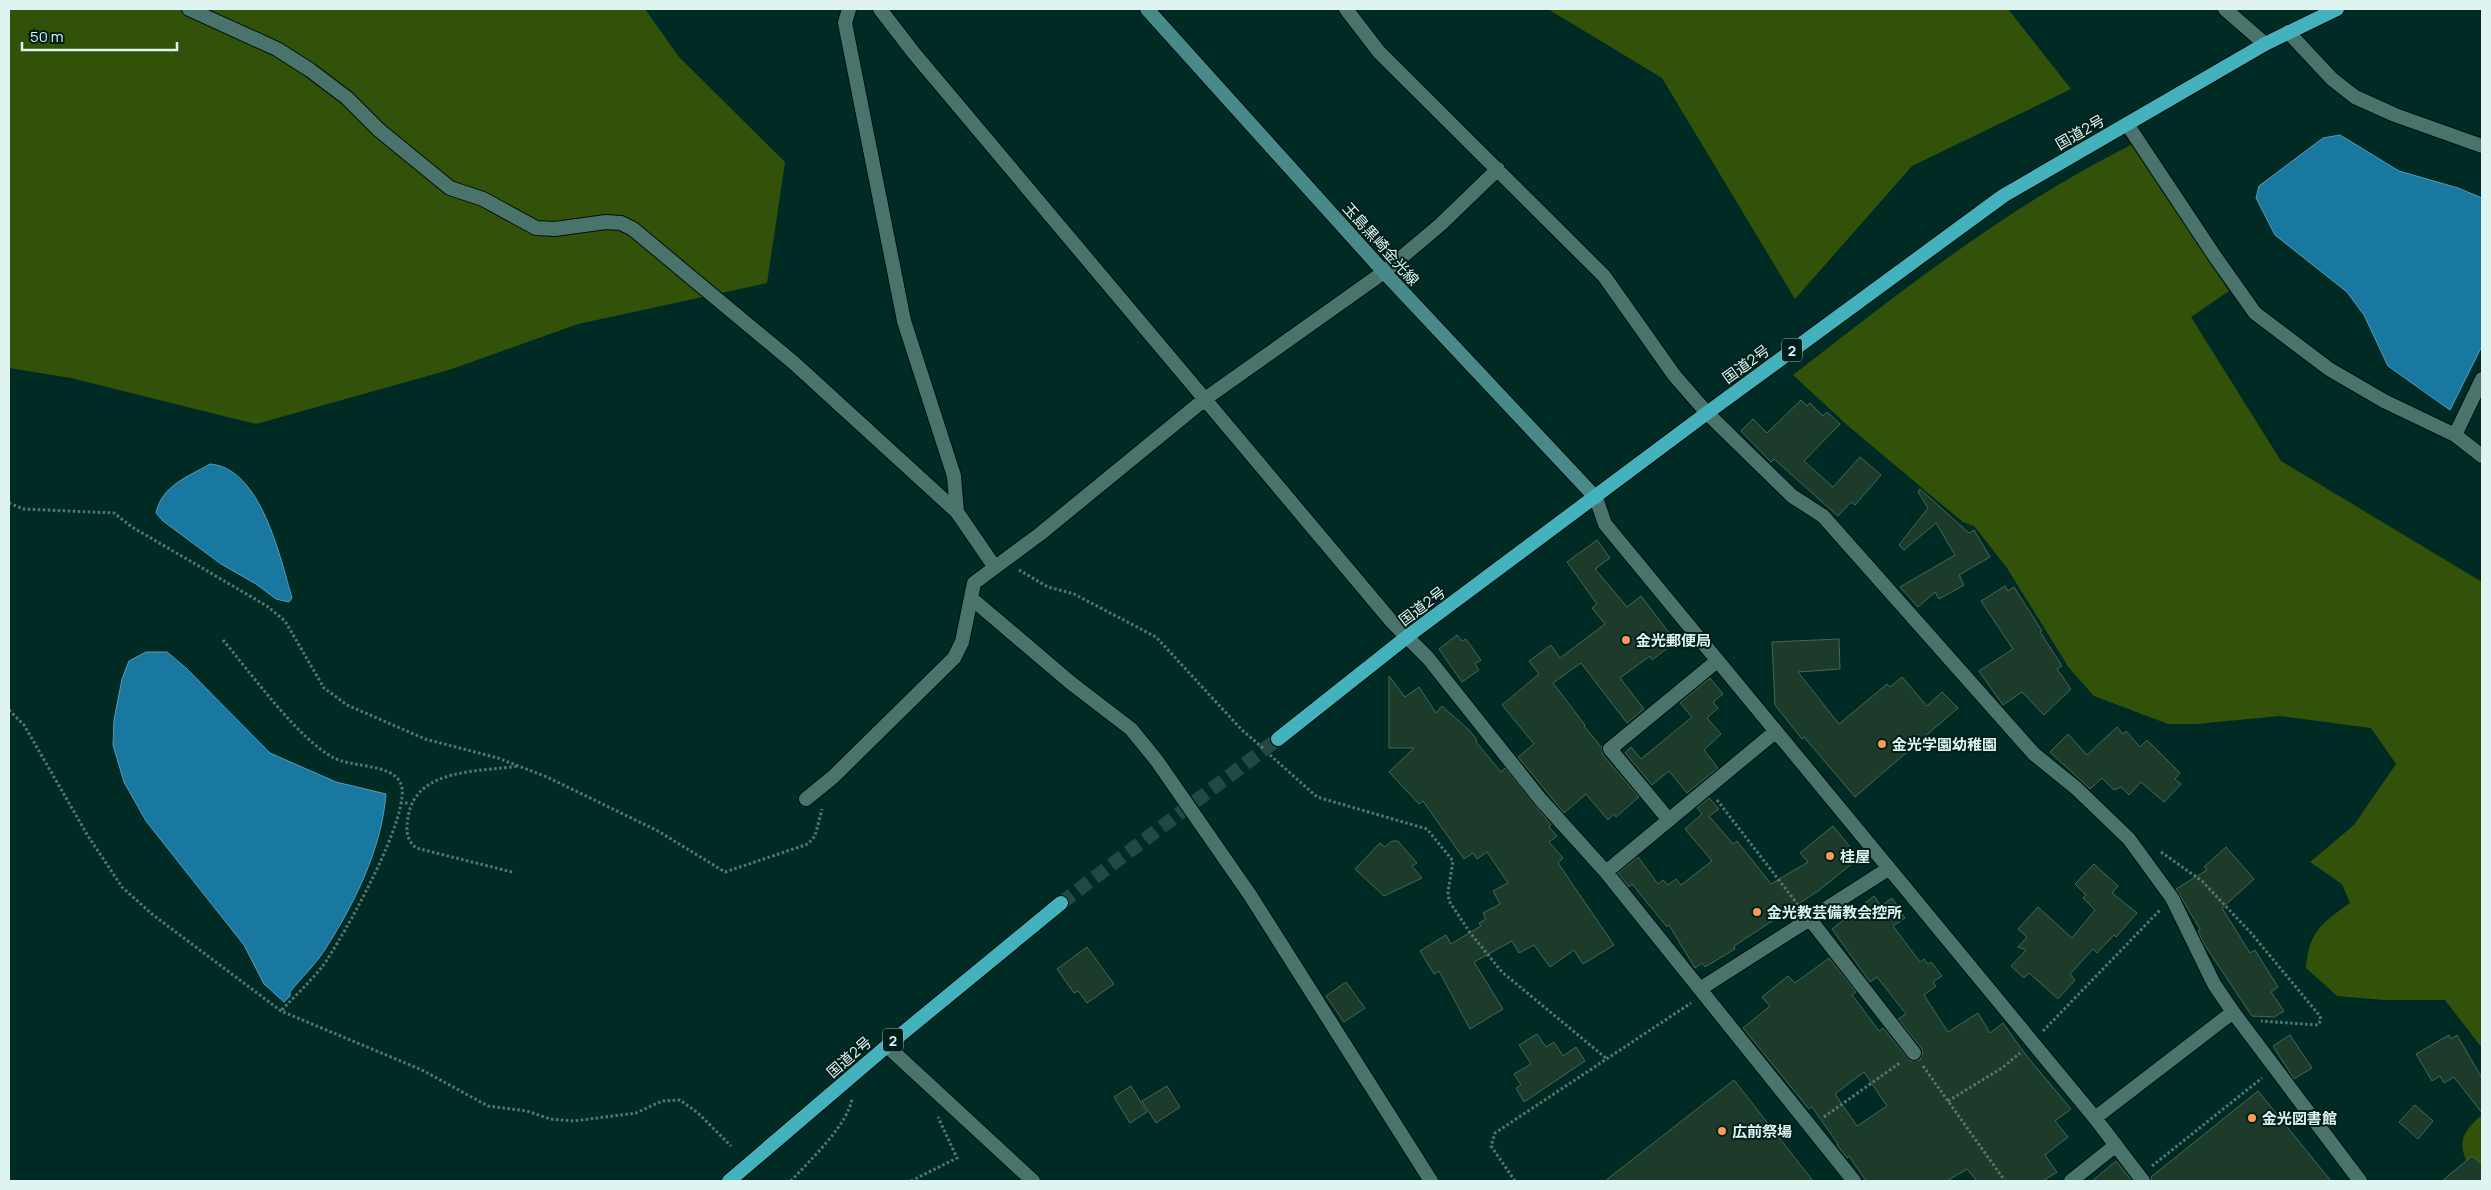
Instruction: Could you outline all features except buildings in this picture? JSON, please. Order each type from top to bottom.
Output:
[{"type":"highway","name":"国道2号","points":[[1278,739],[1408,636],[1596,498],[1707,412],[2003,196],[2265,44],[2337,9]]},
{"type":"highway","name":"国道2号","points":[[729,1181],[887,1046],[1061,903]]},
{"type":"main road","name":"玉島黒崎金光線","points":[[1152,10],[1384,272],[1596,498]]},
{"type":"street","points":[[189,9],[277,49],[310,70],[347,98],[379,130],[450,188],[483,199],[536,228],[555,229],[606,222],[621,223],[633,229],[794,363],[957,512],[1000,562]]},
{"type":"street","points":[[849,9],[845,23],[904,321],[954,476],[957,512]]},
{"type":"street","points":[[880,9],[913,52],[1392,622],[1428,658],[1541,800],[1606,872],[1854,1181]]},
{"type":"street","points":[[1346,9],[1379,52],[1604,276],[1640,330],[1674,375],[1707,412],[1792,496],[1823,516],[2034,754],[2076,788],[2129,839],[2172,898],[2214,984],[2360,1181]]},
{"type":"street","points":[[2225,9],[2265,44]]},
{"type":"street","points":[[2288,32],[2332,79],[2355,97],[2396,115],[2482,146]]},
{"type":"street","points":[[2127,124],[2216,258],[2256,312],[2328,369],[2384,400],[2455,435],[2482,456]]},
{"type":"street","points":[[806,799],[832,777],[954,658],[962,642],[974,583],[1040,534],[1205,399],[1384,272],[1440,225],[1498,170]]},
{"type":"street","points":[[2455,435],[2482,379]]},
{"type":"street","points":[[1596,498],[1605,524],[2095,1118],[2141,1179]]},
{"type":"street","points":[[971,598],[1072,683],[1131,729],[1157,761],[1250,895],[1431,1181]]},
{"type":"street","points":[[1669,820],[1610,749],[1717,660]]},
{"type":"street","points":[[1606,872],[1775,732]]},
{"type":"street","points":[[1702,992],[1809,918],[1888,869]]},
{"type":"street","points":[[1809,918],[1914,1053]]},
{"type":"street","points":[[2095,1118],[2236,1016]]},
{"type":"street","points":[[887,1046],[1033,1181]]},
{"type":"street","points":[[2071,1181],[2116,1145]]},
{"type":"path","points":[[9,503],[23,508],[114,513],[132,527],[267,606],[285,621],[324,688],[347,705],[425,739],[498,758],[519,766],[625,813],[686,846],[725,872],[808,844],[814,836],[824,805]]},
{"type":"path","points":[[1000,562],[1048,587],[1074,594],[1156,636],[1242,730],[1318,797],[1426,829],[1453,861],[1448,892],[1449,901],[1471,934],[1502,972],[1607,1059]]},
{"type":"path","points":[[223,640],[310,741],[335,759],[391,774],[400,782],[402,794],[390,838],[377,872],[348,926],[321,967],[281,1011]]},
{"type":"path","points":[[9,710],[24,725],[88,836],[122,887],[153,915],[281,1011],[422,1070],[488,1106],[526,1110],[550,1119],[574,1120],[636,1113],[662,1101],[680,1100],[698,1113],[731,1146]]},
{"type":"path","points":[[512,872],[416,848],[409,842],[406,830],[410,803],[422,790],[437,779],[455,774],[519,766]]},
{"type":"path","points":[[1708,788],[1809,918]]},
{"type":"path","points":[[400,803],[410,803]]},
{"type":"path","points":[[2129,839],[2147,842],[2202,880],[2251,933],[2320,1016],[2321,1020],[2318,1025],[2236,1016]]},
{"type":"path","points":[[1948,1101],[2002,1068],[2033,1043],[2172,898]]},
{"type":"path","points":[[1515,1181],[1491,1146],[1495,1133],[1607,1059],[1702,992]]},
{"type":"path","points":[[1811,1127],[1914,1053],[2005,1181]]},
{"type":"path","points":[[2141,1179],[2276,1066]]},
{"type":"path","points":[[791,1181],[838,1127],[851,1106],[854,1074]]},
{"type":"path","points":[[912,1181],[957,1158],[936,1113]]},
{"type":"green space","points":[[9,9],[645,9],[679,57],[785,162],[767,283],[578,324],[449,370],[256,424],[71,378],[9,368]]},
{"type":"green space","points":[[1548,9],[2008,9],[2071,89],[1912,166],[1795,299],[1662,78]]},
{"type":"green space","points":[[2133,144],[2229,291],[2191,317],[2281,461],[2482,582],[2482,1048],[2445,1000],[2384,1000],[2337,996],[2306,968],[2310,945],[2314,936],[2332,916],[2350,903],[2342,884],[2310,862],[2354,825],[2396,764],[2371,728],[2280,716],[2196,724],[2168,724],[2094,696],[2069,668],[2007,568],[1974,526],[1963,522],[1928,493],[1846,424],[1793,375],[1957,251],[2043,194]]},
{"type":"green space","points":[[2482,1115],[2482,1181],[2478,1181],[2467,1162],[2462,1146],[2466,1132]]},
{"type":"water","points":[[2340,135],[2399,171],[2458,188],[2482,198],[2482,346],[2450,410],[2388,366],[2364,315],[2347,292],[2275,235],[2256,198],[2259,186],[2323,138]]},
{"type":"water","points":[[210,464],[228,469],[243,481],[255,497],[266,517],[281,560],[292,598],[289,602],[276,599],[256,584],[221,564],[163,521],[156,513],[159,503],[170,489]]},
{"type":"water","points":[[146,652],[167,652],[186,668],[270,753],[336,782],[386,794],[379,835],[365,876],[356,895],[324,951],[284,1002],[264,984],[244,945],[146,821],[124,782],[113,745],[114,720],[122,679],[129,661]]},
{"type":"tunnel","points":[[1061,903],[1278,739]]},
{"type":"place","name":"金光郵便局","points":[[1626,640]]},
{"type":"place","name":"金光学園幼稚園","points":[[1882,744]]},
{"type":"place","name":"桂屋","points":[[1830,856]]},
{"type":"place","name":"金光教芸備教会控所","points":[[1757,912]]},
{"type":"place","name":"金光図書館","points":[[2252,1118]]},
{"type":"place","name":"広前祭場","points":[[1722,1131]]}]
